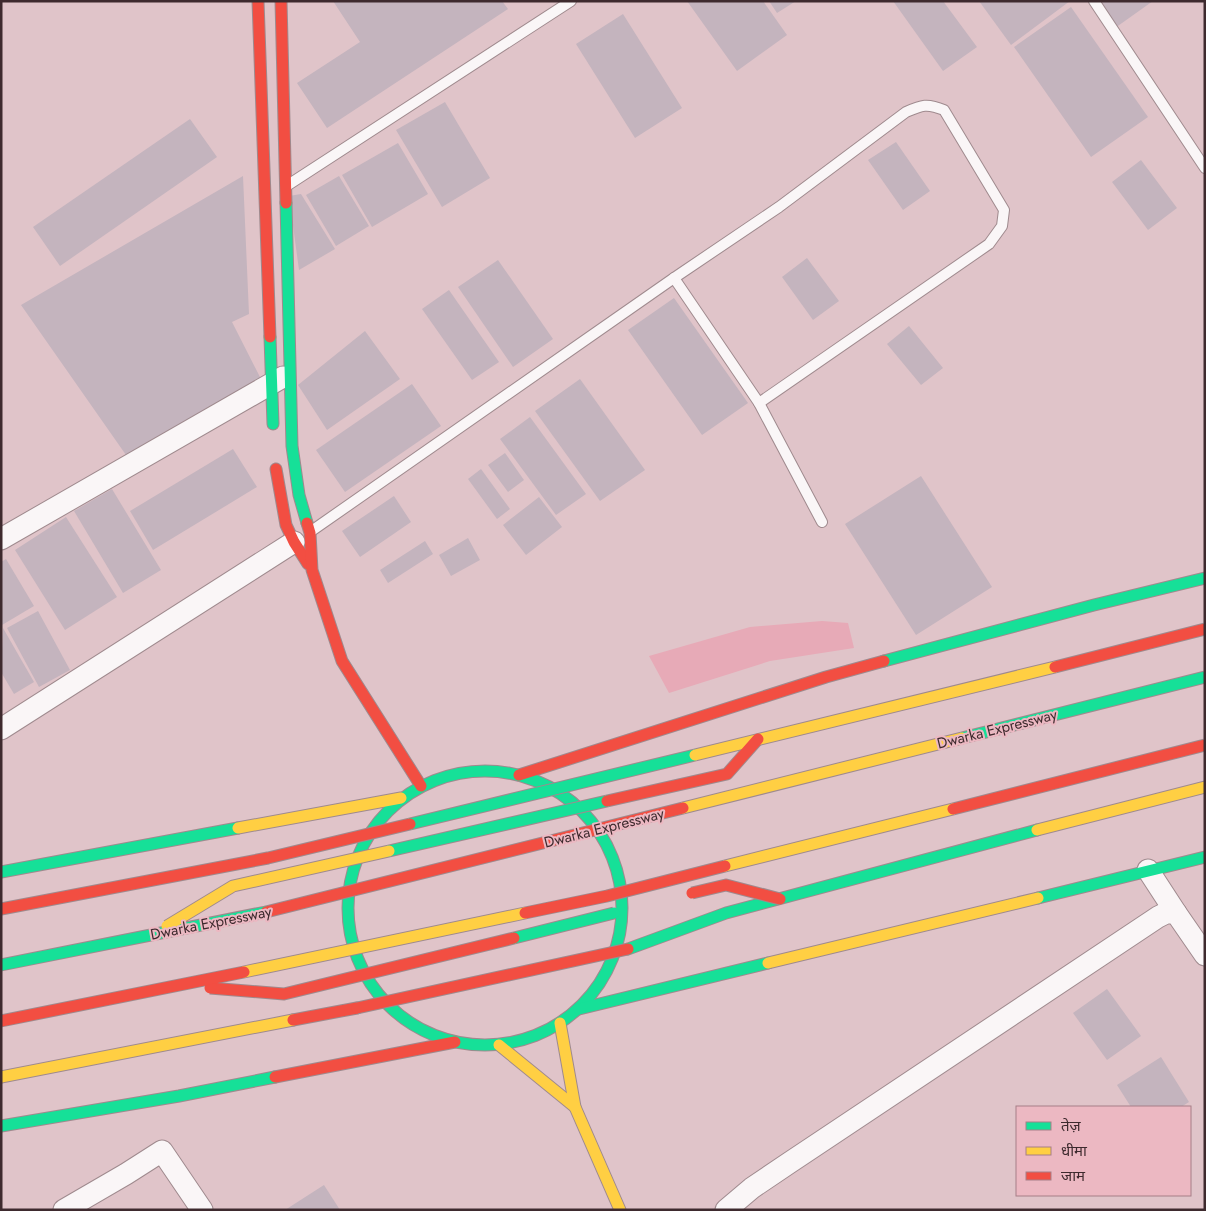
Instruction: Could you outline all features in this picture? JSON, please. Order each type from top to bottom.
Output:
[{"type":"main road","points":[[258,1],[274,432]]},
{"type":"main road","points":[[281,1],[292,446],[299,495],[302,537],[342,662],[421,786]]},
{"type":"main road","points":[[276,462],[286,525],[302,537],[312,570]]},
{"type":"main road","points":[[519,775],[826,677],[1094,605],[1205,578]]},
{"type":"main road","points":[[1,909],[268,858],[1205,629]]},
{"type":"main road","name":"Dwarka Expressway","points":[[1,965],[268,912],[1205,677]]},
{"type":"main road","points":[[150,936],[233,886],[727,774],[758,739]]},
{"type":"main road","points":[[1,1021],[607,896],[1205,745]]},
{"type":"main road","points":[[1,1126],[179,1096],[455,1042],[499,1045],[531,1038],[560,1023],[579,1009],[605,976],[620,937],[622,895],[612,854],[590,819],[558,791],[519,775],[494,770],[469,771],[444,776],[421,786],[401,798],[370,830],[352,871],[347,915],[357,958],[380,996],[414,1025],[455,1042]]},
{"type":"main road","points":[[1,1077],[357,1008],[628,949],[726,913],[1125,806],[1205,787]]},
{"type":"main road","points":[[1,872],[401,798]]},
{"type":"main road","points":[[579,1009],[1205,857]]},
{"type":"main road","points":[[678,897],[726,885],[780,899]]},
{"type":"main road","points":[[178,985],[284,994],[630,909]]},
{"type":"main road","points":[[560,1023],[575,1107],[620,1210]]},
{"type":"main road","points":[[499,1045],[575,1107]]},
{"type":"street","points":[[1,539],[271,382],[290,373]]},
{"type":"street","points":[[1,729],[302,537]]},
{"type":"street","points":[[1148,870],[1205,955]]},
{"type":"street","points":[[726,1210],[752,1188],[1148,923],[1166,913],[1176,913]]},
{"type":"street","points":[[65,1210],[162,1150],[202,1210]]},
{"type":"lane","points":[[265,201],[571,1]]},
{"type":"lane","points":[[1094,1],[1205,168]]},
{"type":"lane","points":[[302,537],[779,207],[906,112],[921,105],[933,106],[944,110],[1004,210],[1002,226],[989,244],[760,403]]},
{"type":"lane","points":[[674,278],[760,403],[822,522]]},
{"type":"shaded area","points":[[822,621],[848,623],[854,648],[770,661],[669,693],[649,656],[750,627]]},
{"type":"building","points":[[333,1],[502,1],[508,9],[327,128],[297,83],[360,42]]},
{"type":"building","points":[[687,1],[763,1],[787,35],[737,71]]},
{"type":"building","points":[[769,1],[796,1],[777,13]]},
{"type":"building","points":[[893,1],[943,1],[977,47],[943,71]]},
{"type":"building","points":[[979,1],[1070,1],[1011,45]]},
{"type":"building","points":[[1096,1],[1153,1],[1115,28]]},
{"type":"building","points":[[1071,7],[1148,117],[1091,157],[1014,47]]},
{"type":"building","points":[[623,14],[682,108],[635,138],[576,44]]},
{"type":"building","points":[[445,102],[490,178],[442,207],[396,130]]},
{"type":"building","points":[[190,119],[217,157],[60,266],[33,227]]},
{"type":"building","points":[[896,142],[930,191],[903,210],[868,160]]},
{"type":"building","points":[[398,143],[428,194],[372,227],[342,175]]},
{"type":"building","points":[[1141,160],[1177,208],[1148,230],[1112,182]]},
{"type":"building","points":[[243,176],[249,314],[232,322],[262,381],[126,455],[21,305]]},
{"type":"building","points":[[339,176],[369,226],[336,246],[306,195]]},
{"type":"building","points":[[301,194],[335,249],[299,270],[289,196]]},
{"type":"building","points":[[807,258],[839,301],[813,320],[782,277]]},
{"type":"building","points":[[498,260],[553,339],[513,367],[458,287]]},
{"type":"building","points":[[449,290],[499,362],[472,380],[422,309]]},
{"type":"building","points":[[674,298],[748,403],[702,435],[628,330]]},
{"type":"building","points":[[909,326],[943,368],[921,385],[887,344]]},
{"type":"building","points":[[365,331],[400,379],[327,430],[298,385]]},
{"type":"building","points":[[580,379],[645,470],[600,501],[535,411]]},
{"type":"building","points":[[412,384],[441,426],[345,492],[316,450]]},
{"type":"building","points":[[530,417],[586,494],[556,515],[500,439]]},
{"type":"building","points":[[233,449],[257,487],[153,550],[130,511]]},
{"type":"building","points":[[505,453],[524,480],[508,492],[488,465]]},
{"type":"building","points":[[481,469],[510,509],[497,519],[468,479]]},
{"type":"building","points":[[921,476],[992,587],[916,635],[845,524]]},
{"type":"building","points":[[112,489],[161,570],[123,593],[74,511]]},
{"type":"building","points":[[394,496],[411,522],[360,557],[342,531]]},
{"type":"building","points":[[539,497],[562,527],[526,555],[503,525]]},
{"type":"building","points":[[66,517],[117,597],[65,630],[15,550]]},
{"type":"building","points":[[468,538],[480,560],[451,576],[439,555]]},
{"type":"building","points":[[425,541],[433,554],[388,583],[380,570]]},
{"type":"building","points":[[6,559],[34,606],[2,625],[1,562]]},
{"type":"building","points":[[38,611],[70,670],[39,687],[7,628]]},
{"type":"building","points":[[3,628],[34,682],[14,694],[1,672]]},
{"type":"building","points":[[1107,989],[1141,1036],[1107,1060],[1073,1013]]},
{"type":"building","points":[[1161,1057],[1189,1102],[1183,1106],[1130,1106],[1117,1085]]},
{"type":"building","points":[[324,1185],[340,1210],[285,1210]]},
{"type":"traffic: fast","points":[[286,203],[292,446],[299,495],[307,523]]},
{"type":"traffic: fast","points":[[270,337],[273,424]]},
{"type":"traffic: fast","points":[[884,661],[1094,605],[1205,578]]},
{"type":"traffic: fast","points":[[962,738],[1205,677]]},
{"type":"traffic: fast","points":[[410,824],[695,755]]},
{"type":"traffic: fast","points":[[485,771],[525,777],[561,794],[582,811],[599,832],[616,868],[622,908],[616,948],[599,984],[582,1005],[561,1022],[525,1039],[485,1045],[445,1039],[409,1022],[388,1005],[371,984],[354,948],[348,908],[354,868],[371,832],[388,811],[409,794],[445,777],[485,771]]},
{"type":"traffic: fast","points":[[389,851],[607,801]]},
{"type":"traffic: fast","points":[[1,872],[238,828]]},
{"type":"traffic: fast","points":[[628,949],[726,913],[1037,830]]},
{"type":"traffic: fast","points":[[1038,898],[1205,857]]},
{"type":"traffic: fast","points":[[1,965],[266,912]]},
{"type":"traffic: fast","points":[[514,938],[614,913]]},
{"type":"traffic: fast","points":[[579,1009],[768,963]]},
{"type":"traffic: fast","points":[[1,1126],[179,1096],[275,1077]]},
{"type":"traffic: slow","points":[[695,755],[1055,667]]},
{"type":"traffic: slow","points":[[683,808],[962,738]]},
{"type":"traffic: slow","points":[[1037,830],[1205,787]]},
{"type":"traffic: slow","points":[[238,828],[401,798]]},
{"type":"traffic: slow","points":[[725,866],[953,809]]},
{"type":"traffic: slow","points":[[167,926],[233,886],[389,851]]},
{"type":"traffic: slow","points":[[768,963],[1038,898]]},
{"type":"traffic: slow","points":[[244,972],[525,913]]},
{"type":"traffic: slow","points":[[1,1077],[293,1020]]},
{"type":"traffic: slow","points":[[560,1023],[575,1107],[620,1210]]},
{"type":"traffic: slow","points":[[499,1045],[575,1107]]},
{"type":"traffic: jam","points":[[258,1],[270,337]]},
{"type":"traffic: jam","points":[[281,1],[286,203]]},
{"type":"traffic: jam","points":[[276,469],[286,525],[308,564]]},
{"type":"traffic: jam","points":[[307,523],[310,533],[312,570],[342,661],[421,786]]},
{"type":"traffic: jam","points":[[1055,667],[1205,629]]},
{"type":"traffic: jam","points":[[519,775],[826,677],[884,661]]},
{"type":"traffic: jam","points":[[607,801],[727,774],[758,739]]},
{"type":"traffic: jam","points":[[953,809],[1205,745]]},
{"type":"traffic: jam","points":[[266,912],[683,808]]},
{"type":"traffic: jam","points":[[1,909],[268,858],[410,824]]},
{"type":"traffic: jam","points":[[525,913],[607,896],[725,866]]},
{"type":"traffic: jam","points":[[692,893],[726,885],[780,899]]},
{"type":"traffic: jam","points":[[210,988],[284,994],[514,938]]},
{"type":"traffic: jam","points":[[357,1008],[628,949]]},
{"type":"traffic: jam","points":[[1,1021],[244,972]]},
{"type":"traffic: jam","points":[[293,1020],[357,1008]]},
{"type":"traffic: jam","points":[[275,1077],[455,1042]]}]
